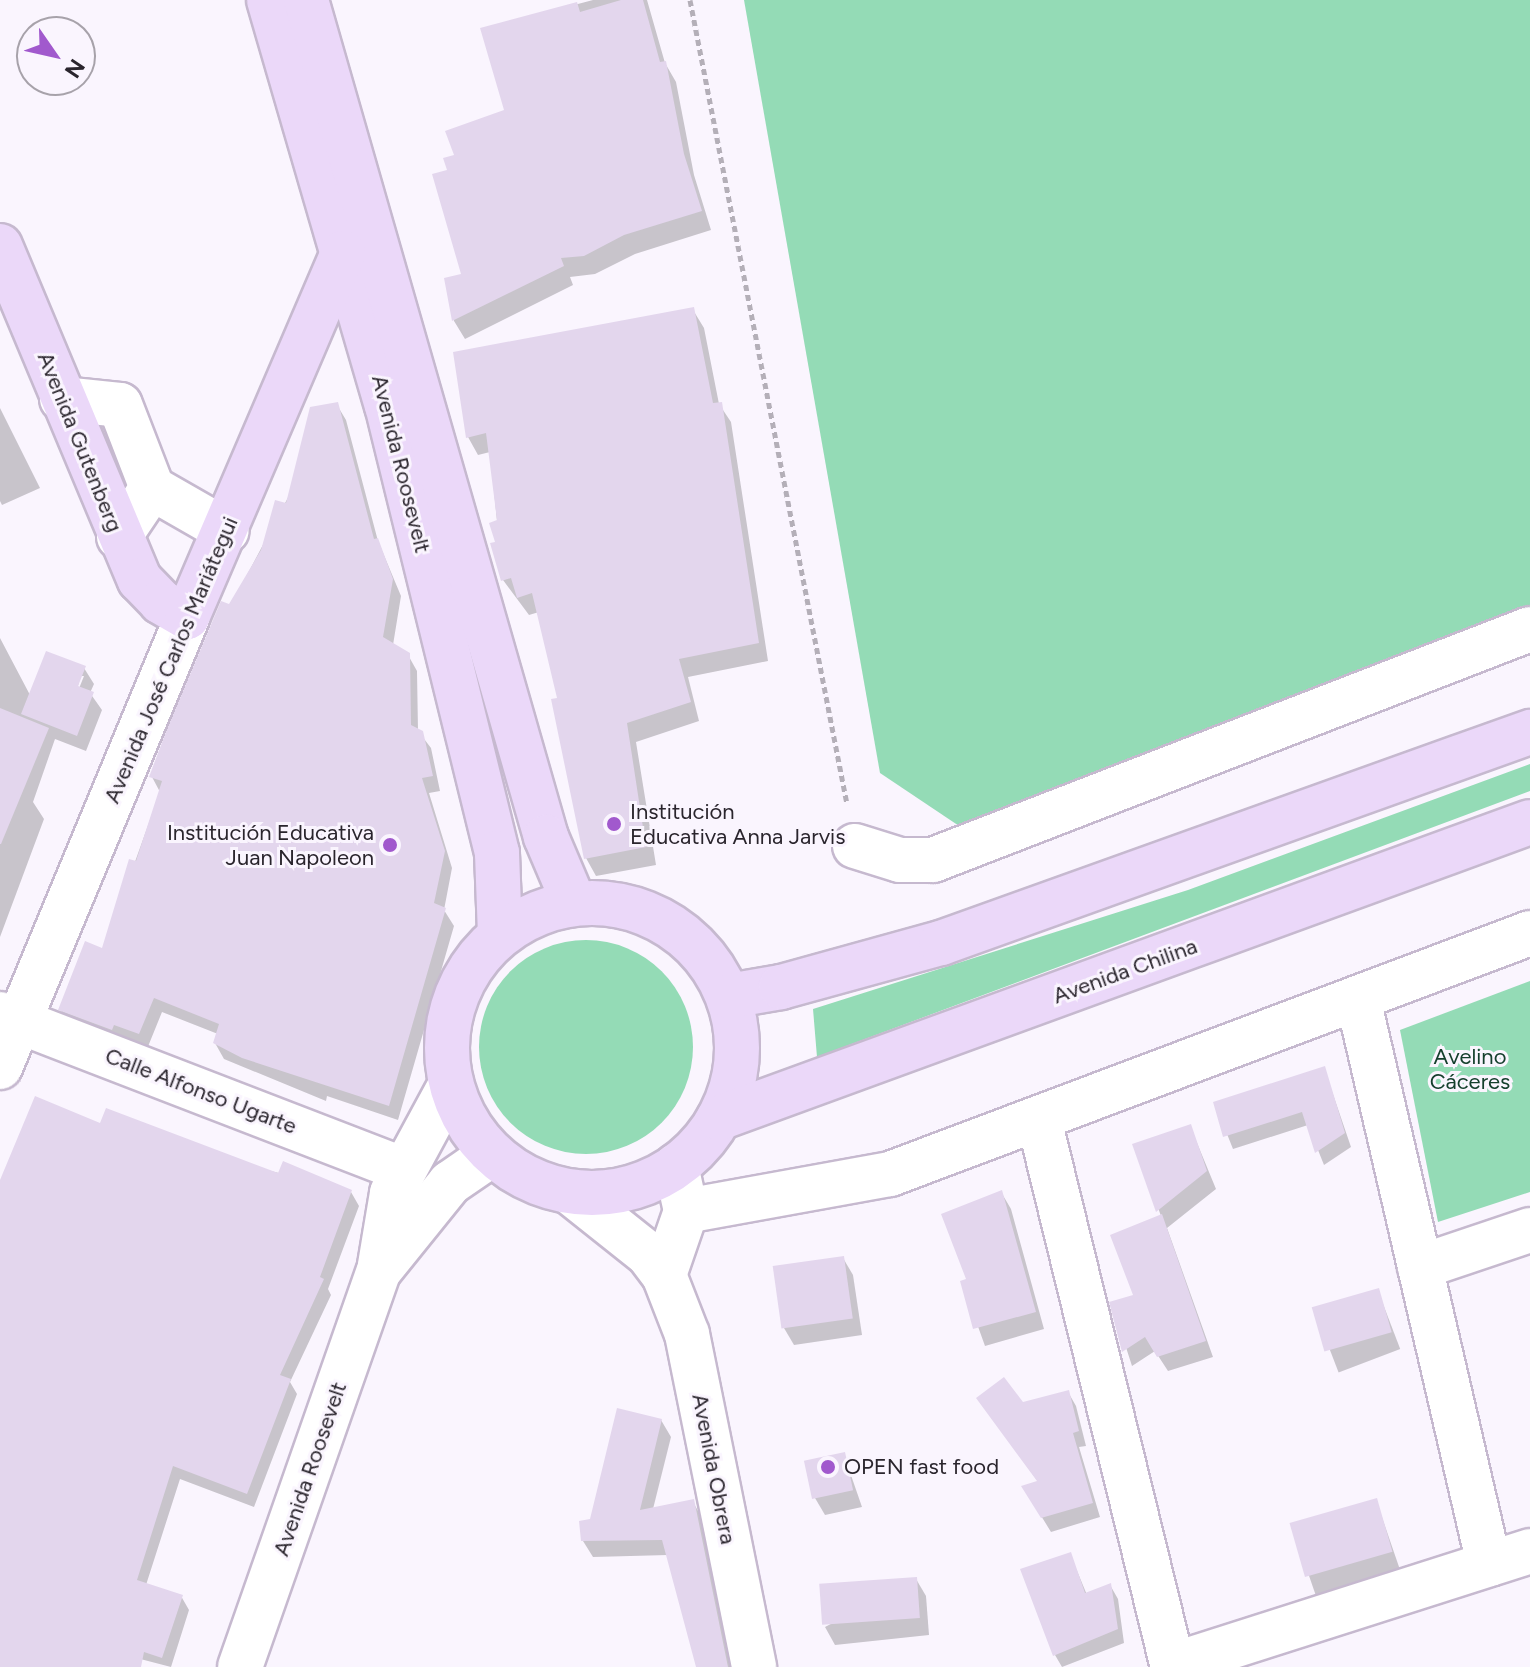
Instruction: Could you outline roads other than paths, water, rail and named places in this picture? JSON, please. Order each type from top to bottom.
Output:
[{"type":"main road","name":"Avenida Roosevelt","points":[[269,0],[387,405],[497,853],[500,935]]},
{"type":"main road","name":"Avenida Roosevelt","points":[[306,0],[546,837],[574,903]]},
{"type":"main road","name":"Avenida Gutenberg","points":[[0,246],[119,537],[140,580],[161,602],[187,617]]},
{"type":"main road","name":"Avenida José Carlos Mariátegui","points":[[187,617],[227,531],[343,253]]},
{"type":"main road","points":[[729,996],[781,987],[941,943],[1530,732]]},
{"type":"main road","name":"Avenida Chilina","points":[[719,1118],[1530,822]]},
{"type":"main road","points":[[606,902],[667,922],[714,967],[729,996],[737,1058],[719,1118],[676,1166],[626,1189],[570,1192],[542,1185],[492,1154],[467,1121],[451,1084],[448,1029],[454,1002],[473,966],[500,935],[535,914],[574,903],[606,902]]},
{"type":"street","points":[[62,399],[120,405],[152,488],[227,531]]},
{"type":"street","points":[[119,537],[152,488]]},
{"type":"street","name":"Avenida José Carlos Mariátegui","points":[[0,1067],[10,1017],[187,617]]},
{"type":"street","points":[[855,846],[900,860],[933,860],[1530,629]]},
{"type":"street","points":[[686,1211],[890,1174],[1530,933]]},
{"type":"street","points":[[1358,999],[1489,1564]]},
{"type":"street","name":"Calle Alfonso Ugarte","points":[[10,1017],[402,1169]]},
{"type":"street","name":"Avenida Roosevelt","points":[[240,1667],[379,1271],[385,1219],[402,1169],[451,1084]]},
{"type":"street","points":[[1039,1120],[1173,1666],[1530,1551]]},
{"type":"street","name":"Avenida Roosevelt","points":[[379,1271],[444,1190],[492,1154]]},
{"type":"street","points":[[664,1275],[686,1211],[676,1166]]},
{"type":"street","name":"Avenida Obrera","points":[[570,1192],[610,1221],[664,1275],[687,1334],[754,1667]]},
{"type":"street","points":[[1420,1267],[1530,1230]]},
{"type":"place","name":"Institución Educativa Anna Jarvis","points":[[614,824]]},
{"type":"place","name":"Institución Educativa Juan Napoleon","points":[[390,845]]},
{"type":"place","name":"OPEN fast food","points":[[828,1467]]},
{"type":"park label","name":"Avelino Cáceres","points":[[1470,1068]]}]
